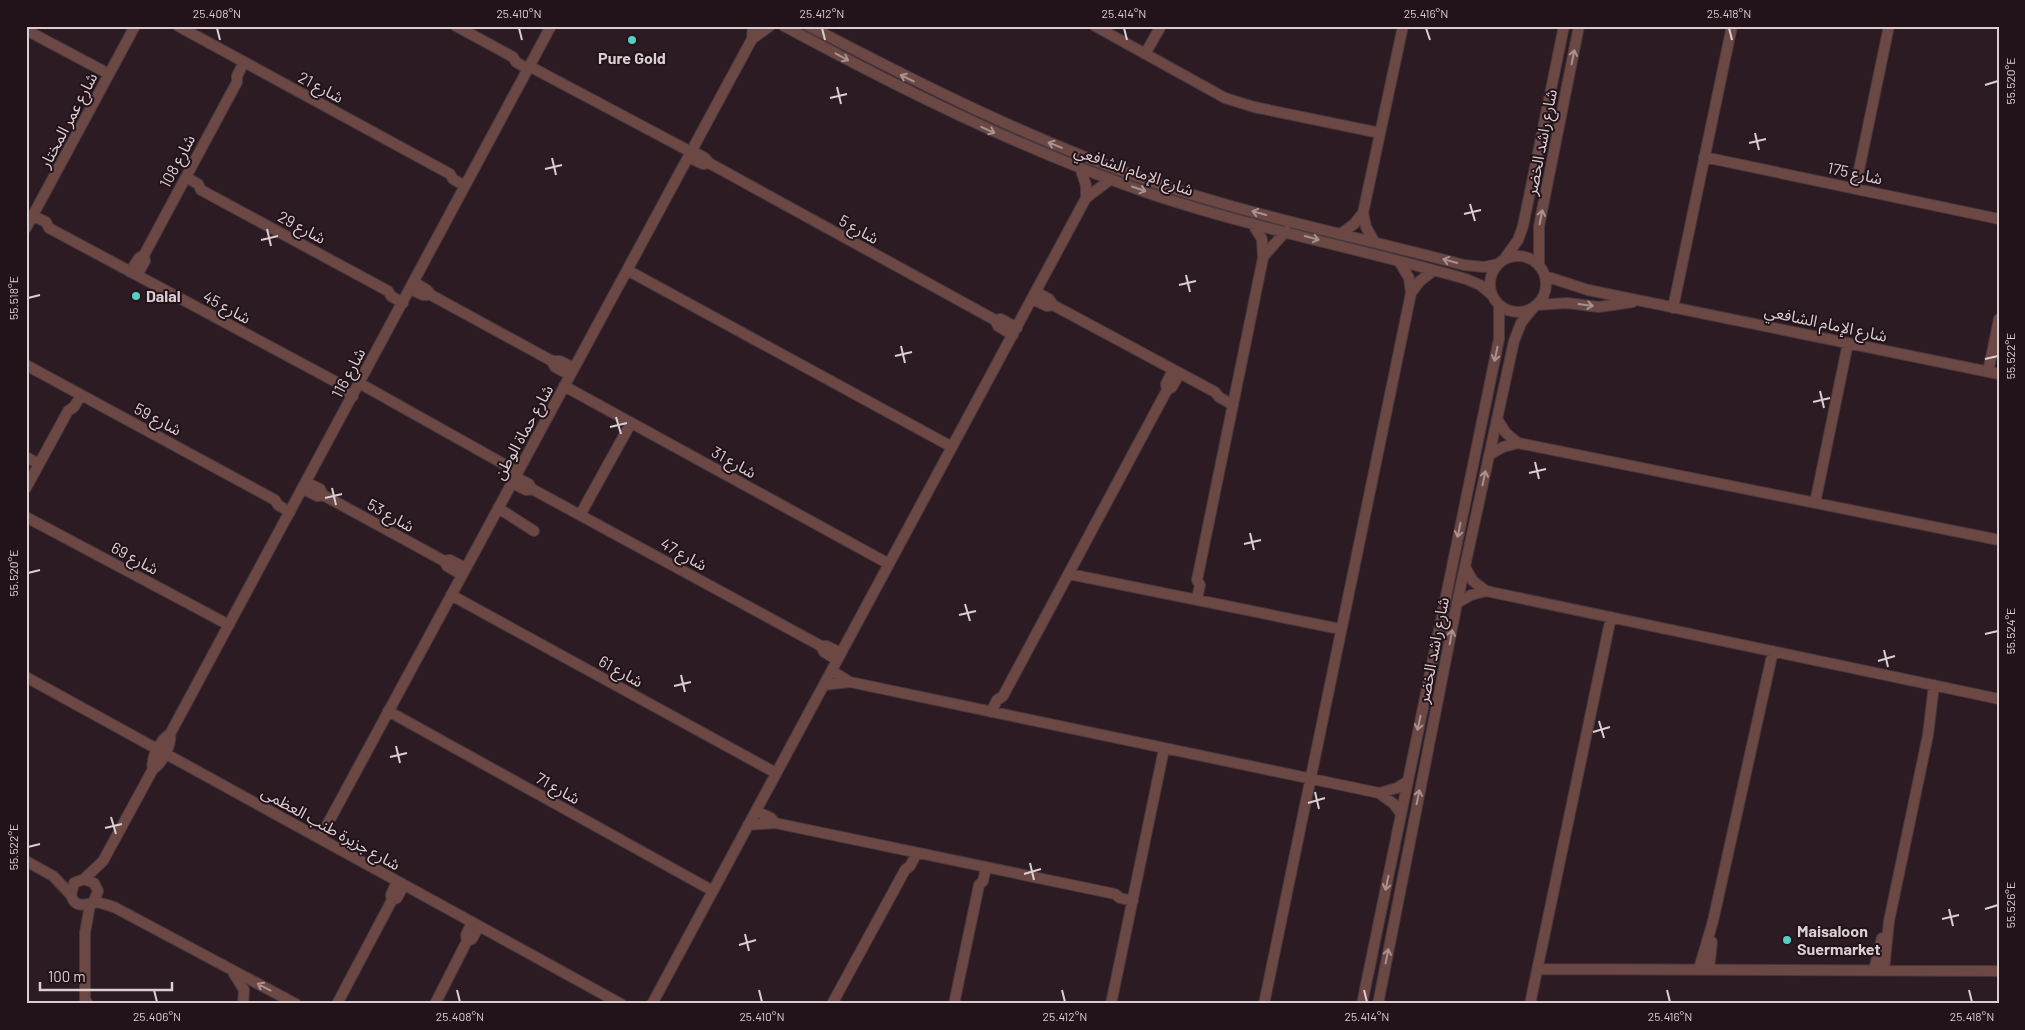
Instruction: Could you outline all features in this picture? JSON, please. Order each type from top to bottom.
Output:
[{"type":"street","name":"شارع عمر المختار","points":[[30,222],[135,26]]},
{"type":"street","name":"شارع 21","points":[[178,26],[450,174],[456,173],[467,183]]},
{"type":"street","name":"شارع 5","points":[[456,26],[513,57],[519,56],[530,66],[690,153],[701,164],[708,163],[994,320],[1000,319],[1015,331]]},
{"type":"street","name":"شارع 116","points":[[97,889],[103,861],[153,769],[152,763],[161,752],[165,738],[170,734],[292,509],[551,26]]},
{"type":"street","name":"شارع حماة الوطن","points":[[320,838],[752,39],[753,26]]},
{"type":"street","name":"شارع حماة الوطن","points":[[752,39],[770,26]]},
{"type":"street","name":"شارع الإمام الشافعي","points":[[784,26],[939,108],[1021,145],[1080,168],[1252,224],[1286,231],[1473,282],[1492,295]]},
{"type":"street","points":[[1095,26],[1212,92],[1239,103],[1380,134]]},
{"type":"street","points":[[1145,54],[1161,26]]},
{"type":"street","points":[[1374,241],[1366,227],[1364,213],[1403,26]]},
{"type":"street","name":"شارع راشد الخضر","points":[[1502,261],[1515,247],[1523,226],[1564,26]]},
{"type":"street","name":"شارع راشد الخضر","points":[[1539,265],[1539,226],[1579,26]]},
{"type":"street","points":[[1673,308],[1732,26]]},
{"type":"street","points":[[1855,189],[1889,26]]},
{"type":"street","name":"شارع الإمام الشافعي","points":[[811,27],[953,100],[1076,153],[1193,194],[1280,219],[1470,266],[1502,261]]},
{"type":"street","points":[[26,30],[109,74]]},
{"type":"street","name":"شارع 108","points":[[133,273],[145,261],[144,255],[237,82],[242,79],[247,64]]},
{"type":"street","name":"شارع 175","points":[[1704,158],[1999,219]]},
{"type":"street","points":[[1080,168],[1086,185],[1086,198]]},
{"type":"street","points":[[652,1004],[1086,198],[1111,179]]},
{"type":"street","name":"شارع 29","points":[[184,180],[198,184],[201,190],[388,291],[408,292]]},
{"type":"street","points":[[1342,233],[1364,213]]},
{"type":"street","name":"شارع 45","points":[[30,222],[43,229],[49,228],[338,383],[343,383],[356,389],[515,477]]},
{"type":"street","points":[[1193,598],[1200,586],[1198,580],[1263,258],[1262,239],[1252,224]]},
{"type":"street","points":[[1263,258],[1286,231]]},
{"type":"street","points":[[1512,256],[1527,257],[1539,265],[1545,276],[1544,295],[1535,307],[1526,311],[1512,312],[1499,306],[1492,295],[1490,278],[1502,261],[1512,256]]},
{"type":"street","points":[[1264,1004],[1340,628],[1411,293],[1409,278],[1400,263]]},
{"type":"street","points":[[627,270],[952,447]]},
{"type":"street","points":[[1411,293],[1433,271]]},
{"type":"street","name":"شارع الإمام الشافعي","points":[[1545,276],[1577,288],[1999,374]]},
{"type":"street","points":[[408,292],[428,290],[431,295],[552,361],[555,366],[572,372]]},
{"type":"street","points":[[1034,295],[1049,299],[1052,305],[1215,392],[1221,391],[1234,400]]},
{"type":"street","name":"شارع الإمام الشافعي","points":[[1535,307],[1567,303],[1599,307],[1646,302]]},
{"type":"street","name":"شارع راشد الخضر","points":[[1362,1004],[1499,339],[1499,306]]},
{"type":"street","name":"شارع راشد الخضر","points":[[1378,1004],[1457,604],[1497,419],[1517,332],[1535,307]]},
{"type":"street","points":[[1988,372],[1999,319]]},
{"type":"street","points":[[1815,503],[1848,343]]},
{"type":"street","name":"شارع 59","points":[[26,365],[275,500],[278,505],[292,509]]},
{"type":"street","points":[[995,713],[997,700],[1003,696],[1167,390],[1174,385],[1177,371]]},
{"type":"street","name":"شارع 31","points":[[564,386],[889,564]]},
{"type":"street","points":[[26,488],[68,411],[74,407],[77,393]]},
{"type":"street","points":[[1497,419],[1506,433],[1518,444]]},
{"type":"street","points":[[580,515],[631,422]]},
{"type":"street","points":[[1489,455],[1503,447],[1518,444],[1999,540]]},
{"type":"street","points":[[26,457],[39,464]]},
{"type":"street","name":"شارع 47","points":[[515,477],[526,490],[532,489],[821,646],[827,646],[839,656]]},
{"type":"street","name":"شارع 53","points":[[305,485],[317,496],[323,495],[444,561],[449,568],[464,572]]},
{"type":"street","points":[[498,508],[534,531]]},
{"type":"street","name":"شارع 69","points":[[26,517],[229,625]]},
{"type":"street","points":[[1465,567],[1473,581],[1486,591],[1999,699]]},
{"type":"street","points":[[1069,574],[1340,628]]},
{"type":"street","points":[[1457,604],[1471,595],[1486,591]]},
{"type":"street","name":"شارع 61","points":[[451,595],[776,773]]},
{"type":"street","points":[[1530,1004],[1610,617]]},
{"type":"street","points":[[1704,969],[1770,651]]},
{"type":"street","points":[[832,671],[850,682]]},
{"type":"street","name":"شارع جزيرة طنب العظمى","points":[[26,677],[621,1004]]},
{"type":"street","points":[[824,685],[850,682],[1379,793],[1390,799],[1401,814]]},
{"type":"street","points":[[1879,970],[1938,686]]},
{"type":"street","name":"شارع 71","points":[[388,711],[713,891]]},
{"type":"street","points":[[1111,1004],[1164,749]]},
{"type":"street","points":[[1379,793],[1397,788],[1408,781]]},
{"type":"street","points":[[756,811],[775,823]]},
{"type":"street","points":[[748,825],[775,823],[982,868],[1115,894],[1120,898],[1133,897]]},
{"type":"street","points":[[832,1004],[905,870],[904,864],[913,852]]},
{"type":"street","points":[[26,861],[53,876],[83,906],[92,904],[114,908],[296,1004]]},
{"type":"street","name":"شارع 116","points":[[81,879],[103,861]]},
{"type":"street","points":[[954,1004],[979,885],[983,881],[982,868]]},
{"type":"street","points":[[53,876],[90,880],[114,908]]},
{"type":"street","points":[[81,879],[74,884],[74,899],[84,933]]},
{"type":"street","points":[[337,1004],[392,900],[391,895],[401,883]]},
{"type":"street","points":[[84,1002],[84,933],[97,889]]},
{"type":"street","points":[[435,1004],[467,941],[466,935],[476,924]]},
{"type":"street","points":[[1538,968],[1999,971]]},
{"type":"street","points":[[231,969],[243,985],[245,996],[243,1004]]},
{"type":"place","name":"Pure Gold","points":[[632,40]]},
{"type":"place","name":"Dalal","points":[[136,296]]},
{"type":"place","name":"Maisaloon Suermarket","points":[[1787,940]]}]
